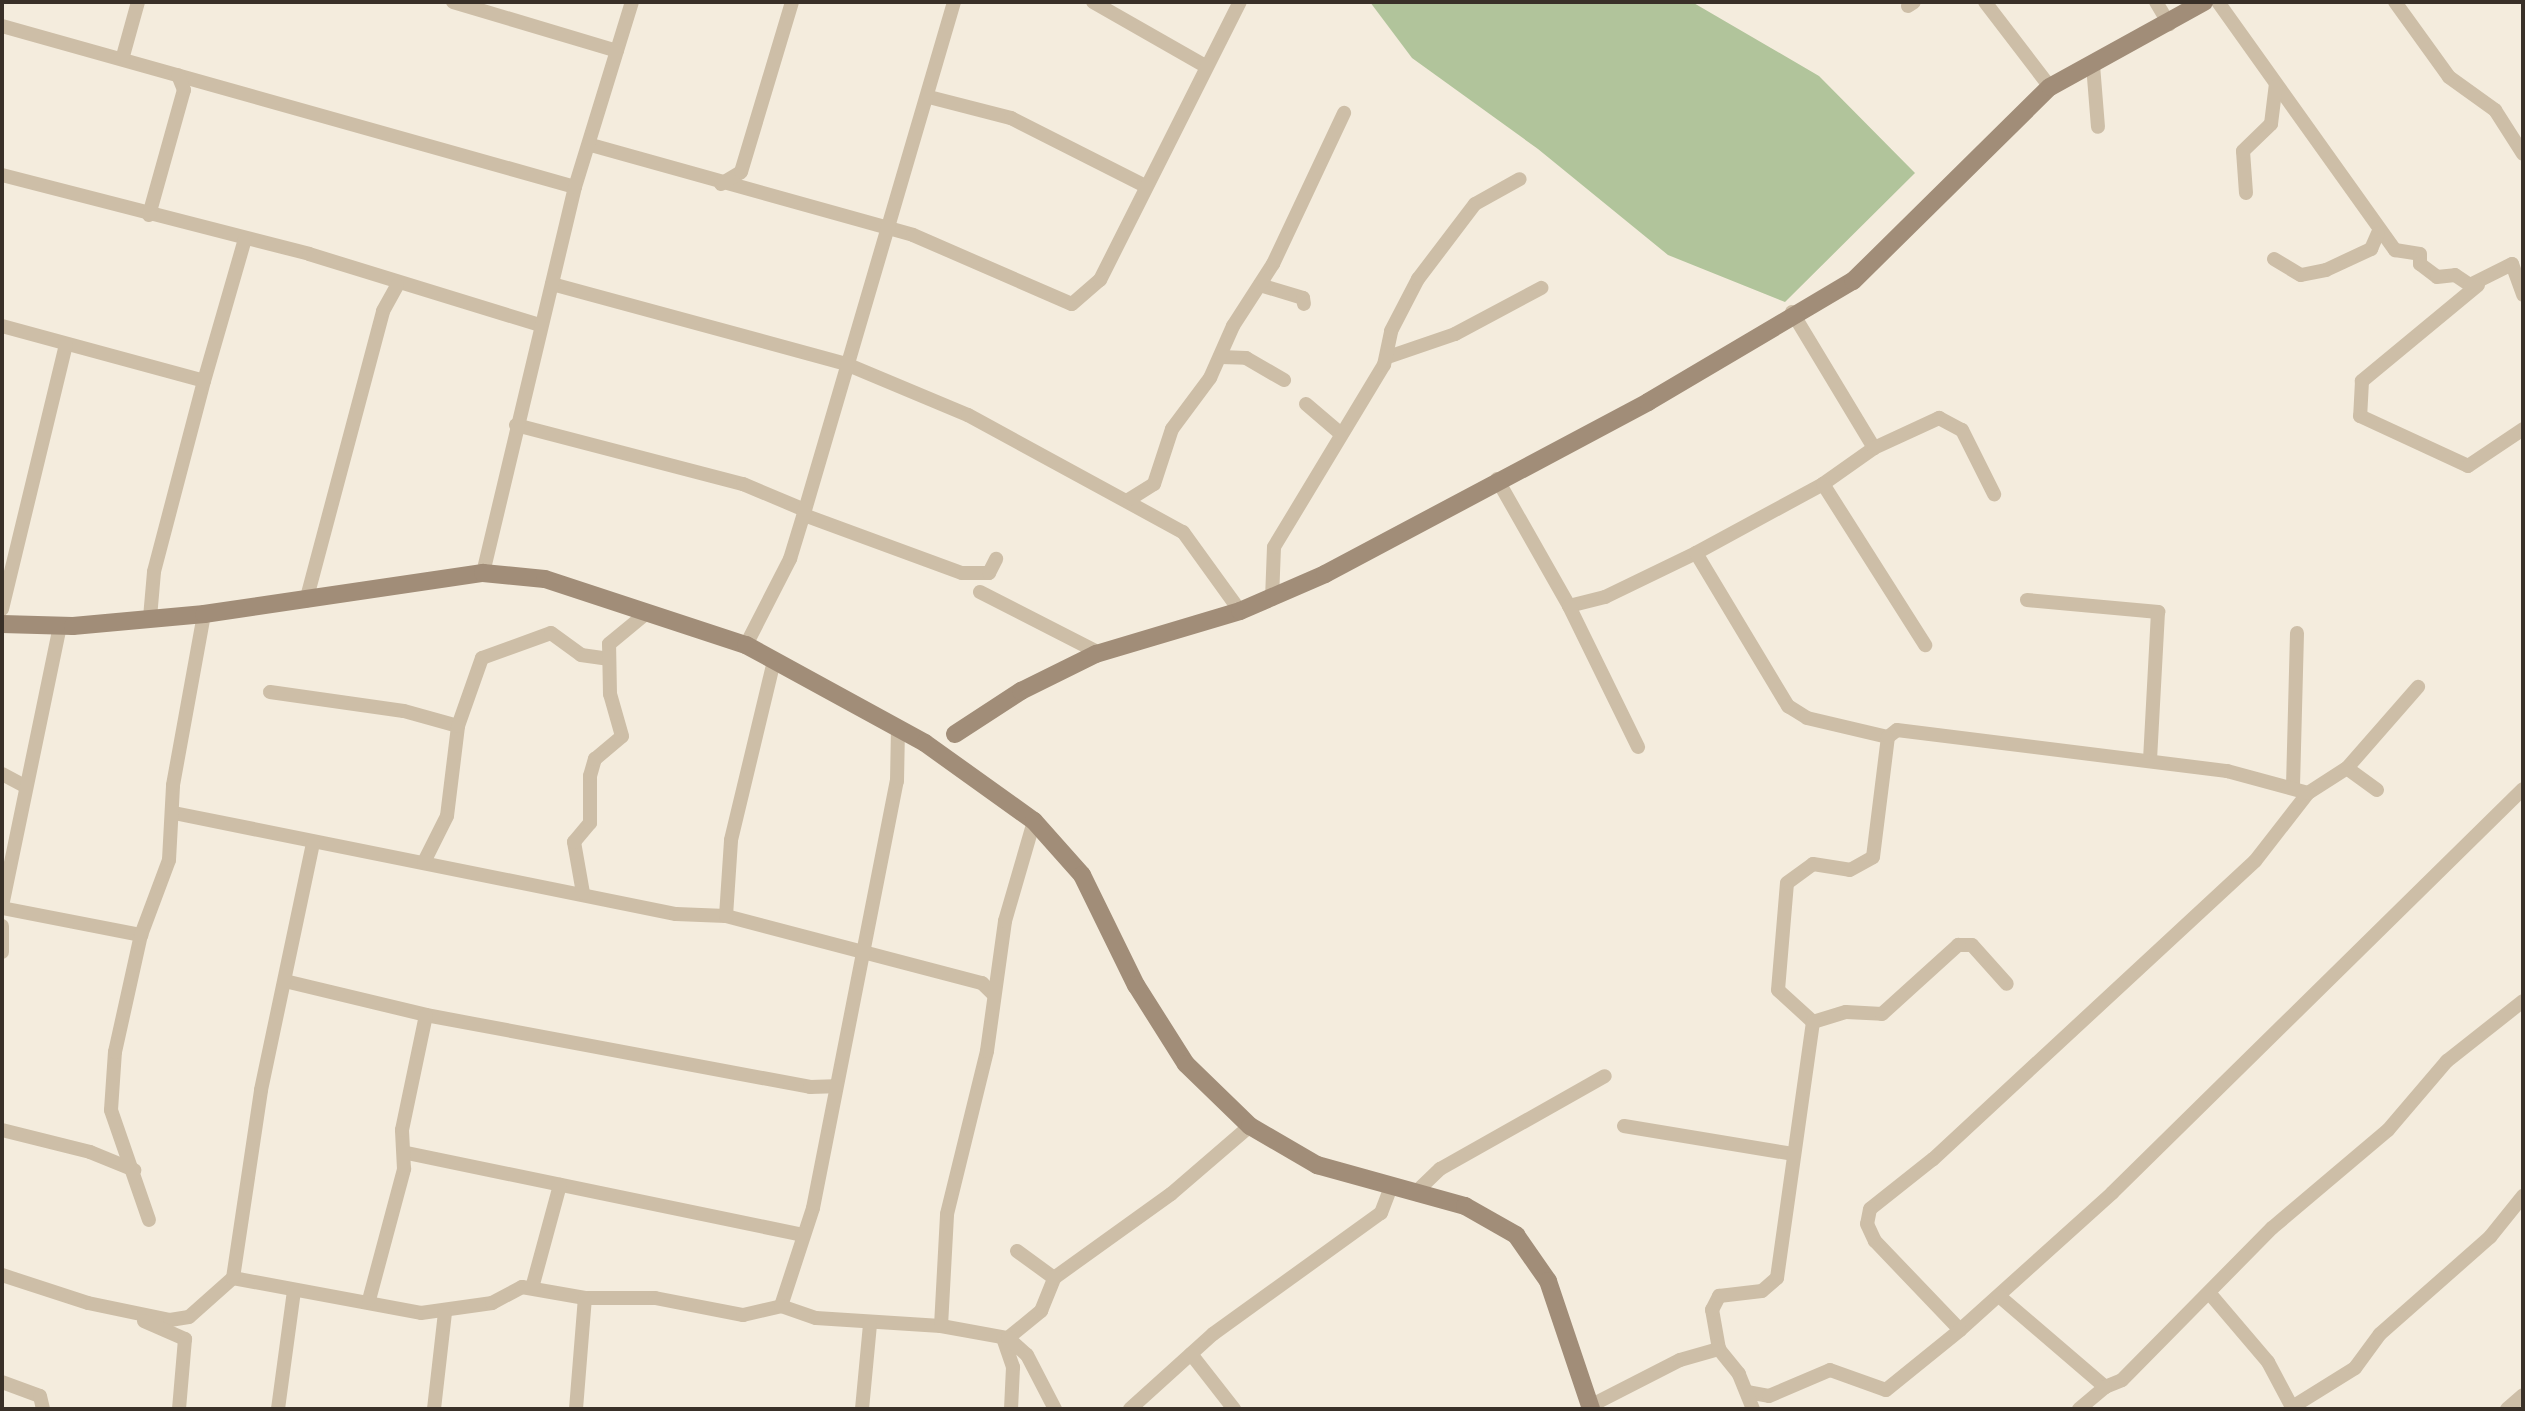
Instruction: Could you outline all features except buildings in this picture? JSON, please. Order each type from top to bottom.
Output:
[{"type":"street","points":[[123,56],[138,2]]},
{"type":"street","points":[[453,2],[617,51]]},
{"type":"street","points":[[483,573],[575,187],[591,145],[632,2]]},
{"type":"street","points":[[721,184],[741,172],[792,2]]},
{"type":"street","points":[[746,645],[804,513],[886,229],[929,97],[954,2]]},
{"type":"street","points":[[1093,2],[1205,66]]},
{"type":"street","points":[[591,145],[936,243],[1072,304],[1100,280],[1145,186],[1167,155],[1205,66],[1240,2]]},
{"type":"street","points":[[1985,2],[2050,87]]},
{"type":"street","points":[[2156,2],[2169,24]]},
{"type":"street","points":[[925,743],[955,734],[1021,691],[1099,653],[1272,599],[1648,402],[1792,312],[1853,281],[2050,87],[2204,2]]},
{"type":"street","points":[[2218,2],[2366,206],[2378,233],[2401,253],[2420,254],[2420,264],[2437,277],[2455,275],[2478,285]]},
{"type":"street","points":[[2395,2],[2449,77],[2495,110],[2523,154]]},
{"type":"street","points":[[2,26],[123,56],[178,75],[190,86],[575,187]]},
{"type":"street","points":[[2093,65],[2098,127]]},
{"type":"street","points":[[149,215],[190,86]]},
{"type":"street","points":[[2246,193],[2243,151],[2271,124],[2276,86]]},
{"type":"street","points":[[929,97],[1011,118],[1145,186]]},
{"type":"street","points":[[1139,500],[1172,429],[1221,357],[1260,285],[1344,113]]},
{"type":"street","points":[[2,175],[245,239],[397,286],[540,325]]},
{"type":"street","points":[[1272,599],[1274,547],[1388,357],[1391,331],[1424,270],[1475,204],[1520,179]]},
{"type":"street","points":[[2274,259],[2301,275],[2326,270],[2371,249],[2378,233]]},
{"type":"street","points":[[150,618],[154,572],[245,239]]},
{"type":"street","points":[[2523,295],[2518,260],[2478,285],[2362,381],[2360,416],[2468,466],[2523,429]]},
{"type":"street","points":[[552,284],[846,364],[968,415],[1054,466],[1139,500],[1198,544],[1240,611]]},
{"type":"street","points":[[1260,285],[1303,298],[1304,304]]},
{"type":"street","points":[[306,601],[383,311],[397,286]]},
{"type":"street","points":[[1388,357],[1455,334],[1541,288]]},
{"type":"street","points":[[1792,312],[1874,448]]},
{"type":"street","points":[[2,326],[204,381]]},
{"type":"street","points":[[2,609],[66,345]]},
{"type":"street","points":[[1221,357],[1246,358],[1284,380]]},
{"type":"street","points":[[1306,404],[1341,434]]},
{"type":"street","points":[[1569,606],[1605,597],[1696,553],[1823,484],[1874,448],[1946,418],[1962,430],[1994,494]]},
{"type":"street","points":[[516,425],[730,480],[804,513],[962,573],[989,573],[996,559]]},
{"type":"street","points":[[1497,479],[1569,606],[1638,747]]},
{"type":"street","points":[[1823,484],[1899,613],[1925,645]]},
{"type":"street","points":[[1696,553],[1788,706],[1807,718],[1888,737],[1903,729],[2150,759],[2293,786],[2308,793]]},
{"type":"street","points":[[2,624],[60,626],[204,614],[483,573],[545,579],[644,615],[746,645],[925,743],[1034,821],[1082,875],[1136,985],[1186,1064],[1250,1126],[1317,1165],[1494,1220],[1531,1253],[1548,1281],[1590,1407],[1680,1360],[1719,1349]]},
{"type":"street","points":[[980,592],[1099,653]]},
{"type":"street","points":[[2027,600],[2158,612],[2150,759]]},
{"type":"street","points":[[149,1220],[111,1094],[141,935],[169,860],[174,813],[173,785],[204,614]]},
{"type":"street","points":[[583,893],[574,842],[590,823],[590,776],[595,759],[622,736],[608,659],[612,637],[644,615]]},
{"type":"street","points":[[60,626],[2,907],[141,935]]},
{"type":"street","points":[[424,862],[453,791],[458,726],[477,664],[492,653],[551,633],[581,655],[608,659]]},
{"type":"street","points":[[2293,786],[2297,633]]},
{"type":"street","points":[[725,910],[731,840],[774,661]]},
{"type":"street","points":[[1960,1330],[1875,1241],[1867,1224],[1870,1209],[1933,1159],[2255,861],[2308,793],[2347,768],[2418,687]]},
{"type":"street","points":[[270,692],[404,711],[458,726]]},
{"type":"street","points":[[781,1306],[803,1235],[897,781],[898,728]]},
{"type":"street","points":[[948,759],[955,734]]},
{"type":"street","points":[[1813,1022],[1778,990],[1787,883],[1813,864],[1850,870],[1873,857],[1888,737]]},
{"type":"street","points":[[8,775],[30,767]]},
{"type":"street","points":[[2347,768],[2377,790]]},
{"type":"street","points":[[8,775],[26,787]]},
{"type":"street","points":[[1747,1392],[1769,1396],[1830,1370],[1886,1390],[1999,1296],[2523,789]]},
{"type":"street","points":[[174,813],[313,844],[709,916],[725,910],[987,988]]},
{"type":"street","points":[[941,1326],[947,1214],[987,1051],[987,988],[996,975],[1034,821]]},
{"type":"street","points":[[126,1313],[189,1317],[233,1278],[261,1090],[289,982],[313,844]]},
{"type":"street","points":[[2,926],[2,952]]},
{"type":"street","points":[[1813,1022],[1846,1012],[1882,1014],[1958,945],[1972,945],[2007,984]]},
{"type":"street","points":[[289,982],[426,1015],[810,1087],[834,1086]]},
{"type":"street","points":[[2079,1409],[2105,1387],[2145,1361],[2272,1228],[2388,1130],[2447,1061],[2523,1001]]},
{"type":"street","points":[[369,1300],[407,1153],[402,1130],[426,1015]]},
{"type":"street","points":[[1753,1409],[1747,1392],[1719,1349],[1712,1310],[1719,1296],[1762,1291],[1777,1278],[1813,1022]]},
{"type":"street","points":[[1415,1193],[1440,1169],[1605,1076]]},
{"type":"street","points":[[1004,1336],[1041,1311],[1054,1278],[1171,1194],[1250,1126]]},
{"type":"street","points":[[1624,1126],[1793,1154]]},
{"type":"street","points":[[2,1130],[90,1152],[134,1170]]},
{"type":"street","points":[[407,1153],[803,1235]]},
{"type":"street","points":[[532,1288],[560,1185]]},
{"type":"street","points":[[1130,1409],[1191,1354],[1381,1213],[1391,1187]]},
{"type":"street","points":[[2211,1295],[2268,1362],[2293,1407],[2355,1368],[2380,1334],[2490,1237],[2523,1196]]},
{"type":"street","points":[[1017,1251],[1054,1278]]},
{"type":"street","points":[[2,1275],[126,1313],[185,1339],[179,1409]]},
{"type":"street","points":[[233,1278],[294,1291],[369,1300],[397,1310],[445,1313],[500,1300],[514,1287],[585,1298],[655,1298],[743,1315],[781,1306],[870,1325],[941,1326],[1004,1336],[1027,1355],[1055,1409]]},
{"type":"street","points":[[278,1409],[294,1291]]},
{"type":"street","points":[[1999,1296],[2105,1387]]},
{"type":"street","points":[[576,1409],[585,1298]]},
{"type":"street","points":[[434,1409],[445,1313]]},
{"type":"street","points":[[862,1409],[870,1325]]},
{"type":"street","points":[[1004,1336],[1013,1367],[1011,1409]]},
{"type":"street","points":[[1191,1354],[1234,1409]]},
{"type":"street","points":[[2,1382],[40,1396],[43,1409]]},
{"type":"street","points":[[2507,1409],[2523,1395]]},
{"type":"green space","points":[[1370,2],[1692,2],[1819,76],[1915,173],[1785,302],[1668,255],[1538,149],[1412,58]]}]
